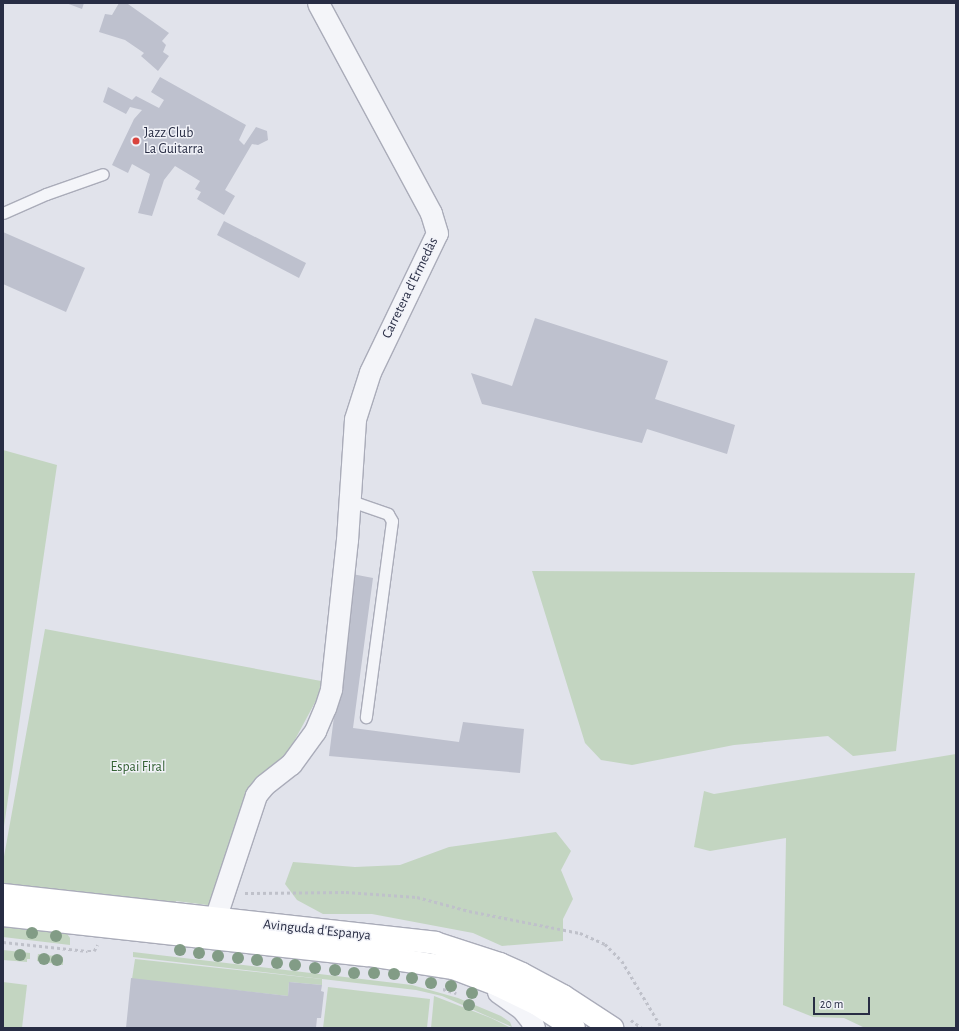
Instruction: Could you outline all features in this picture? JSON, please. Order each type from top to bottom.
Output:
[{"type":"main road","name":"Avinguda d'Espanya","points":[[3,895],[435,943],[500,964],[522,974],[563,996],[612,1028]]},
{"type":"main road","name":"Avinguda d'Espanya","points":[[3,915],[368,955],[438,977],[453,968],[498,985],[537,1004],[574,1028]]},
{"type":"street","name":"Carretera d'Ermedàs","points":[[215,919],[256,795],[264,784],[291,764],[315,731],[325,708],[331,689],[335,658],[351,501],[355,419],[363,391],[437,233],[431,213],[318,3]]},
{"type":"street","points":[[438,977],[490,986],[522,1009],[532,1020],[534,1028]]},
{"type":"lane","points":[[3,213],[46,194],[103,174]]},
{"type":"lane","points":[[351,501],[388,514],[392,521],[366,718]]},
{"type":"path","points":[[224,889],[249,894],[346,892],[417,897],[469,911],[580,933],[605,944],[622,961],[662,1028]]},
{"type":"path","points":[[3,942],[94,951],[98,943],[105,944]]},
{"type":"path","points":[[438,977],[461,995]]},
{"type":"green space","points":[[3,450],[57,465],[3,833]]},
{"type":"green space","points":[[532,571],[915,573],[896,751],[853,756],[828,736],[734,745],[632,765],[601,760],[585,743]]},
{"type":"green space","name":"Espai Firal","points":[[45,629],[321,681],[319,695],[284,760],[215,906],[176,901],[175,906],[3,887],[3,862]]},
{"type":"green space","points":[[956,754],[956,1028],[865,1028],[844,1018],[813,1017],[783,1005],[786,838],[710,851],[694,847],[704,791],[714,794]]},
{"type":"green space","points":[[556,832],[571,851],[561,870],[573,899],[563,919],[563,941],[502,946],[473,933],[372,914],[323,914],[297,900],[285,884],[293,862],[355,867],[400,865],[449,847]]},
{"type":"green space","points":[[3,924],[65,931],[70,938],[70,945],[3,937]]},
{"type":"green space","points":[[3,950],[30,953],[30,959],[27,959],[27,962],[3,960]]},
{"type":"green space","points":[[133,952],[412,985],[458,998],[501,1016],[510,1022],[512,1027],[442,996],[416,990],[133,957]]},
{"type":"green space","points":[[38,954],[63,957],[63,965],[37,961]]},
{"type":"green space","points":[[135,959],[322,979],[322,985],[289,982],[288,996],[132,979]]},
{"type":"green space","points":[[3,982],[27,985],[22,1028],[3,1028]]},
{"type":"green space","points":[[328,987],[430,999],[427,1028],[323,1028]]},
{"type":"green space","points":[[434,996],[491,1018],[511,1028],[431,1028]]},
{"type":"building","points":[[66,3],[84,3],[82,9]]},
{"type":"building","points":[[119,3],[128,4],[169,33],[162,41],[166,45],[163,52],[169,56],[158,71],[141,56],[144,53],[125,40],[99,32],[105,14],[112,15]]},
{"type":"building","points":[[160,77],[246,125],[239,140],[244,145],[256,127],[267,131],[268,140],[258,145],[252,144],[225,190],[235,196],[224,215],[197,199],[201,192],[195,189],[200,181],[175,166],[164,180],[152,216],[138,213],[150,174],[132,164],[128,173],[112,165],[134,119],[142,110],[130,107],[126,114],[103,102],[108,87],[132,100],[136,96],[159,108],[164,100],[151,92]]},
{"type":"building","points":[[224,221],[306,263],[299,278],[217,235]]},
{"type":"building","points":[[3,232],[85,268],[66,312],[3,284]]},
{"type":"building","points":[[535,318],[668,361],[655,399],[735,425],[727,454],[647,429],[642,443],[482,404],[471,373],[512,386]]},
{"type":"building","points":[[352,574],[373,578],[353,728],[459,742],[463,722],[524,729],[520,773],[329,756]]},
{"type":"building","points":[[131,978],[288,996],[289,982],[322,985],[321,991],[324,992],[321,1018],[317,1018],[316,1028],[126,1028]]},
{"type":"place","name":"Jazz Club La Guitarra","points":[[136,141]]}]
